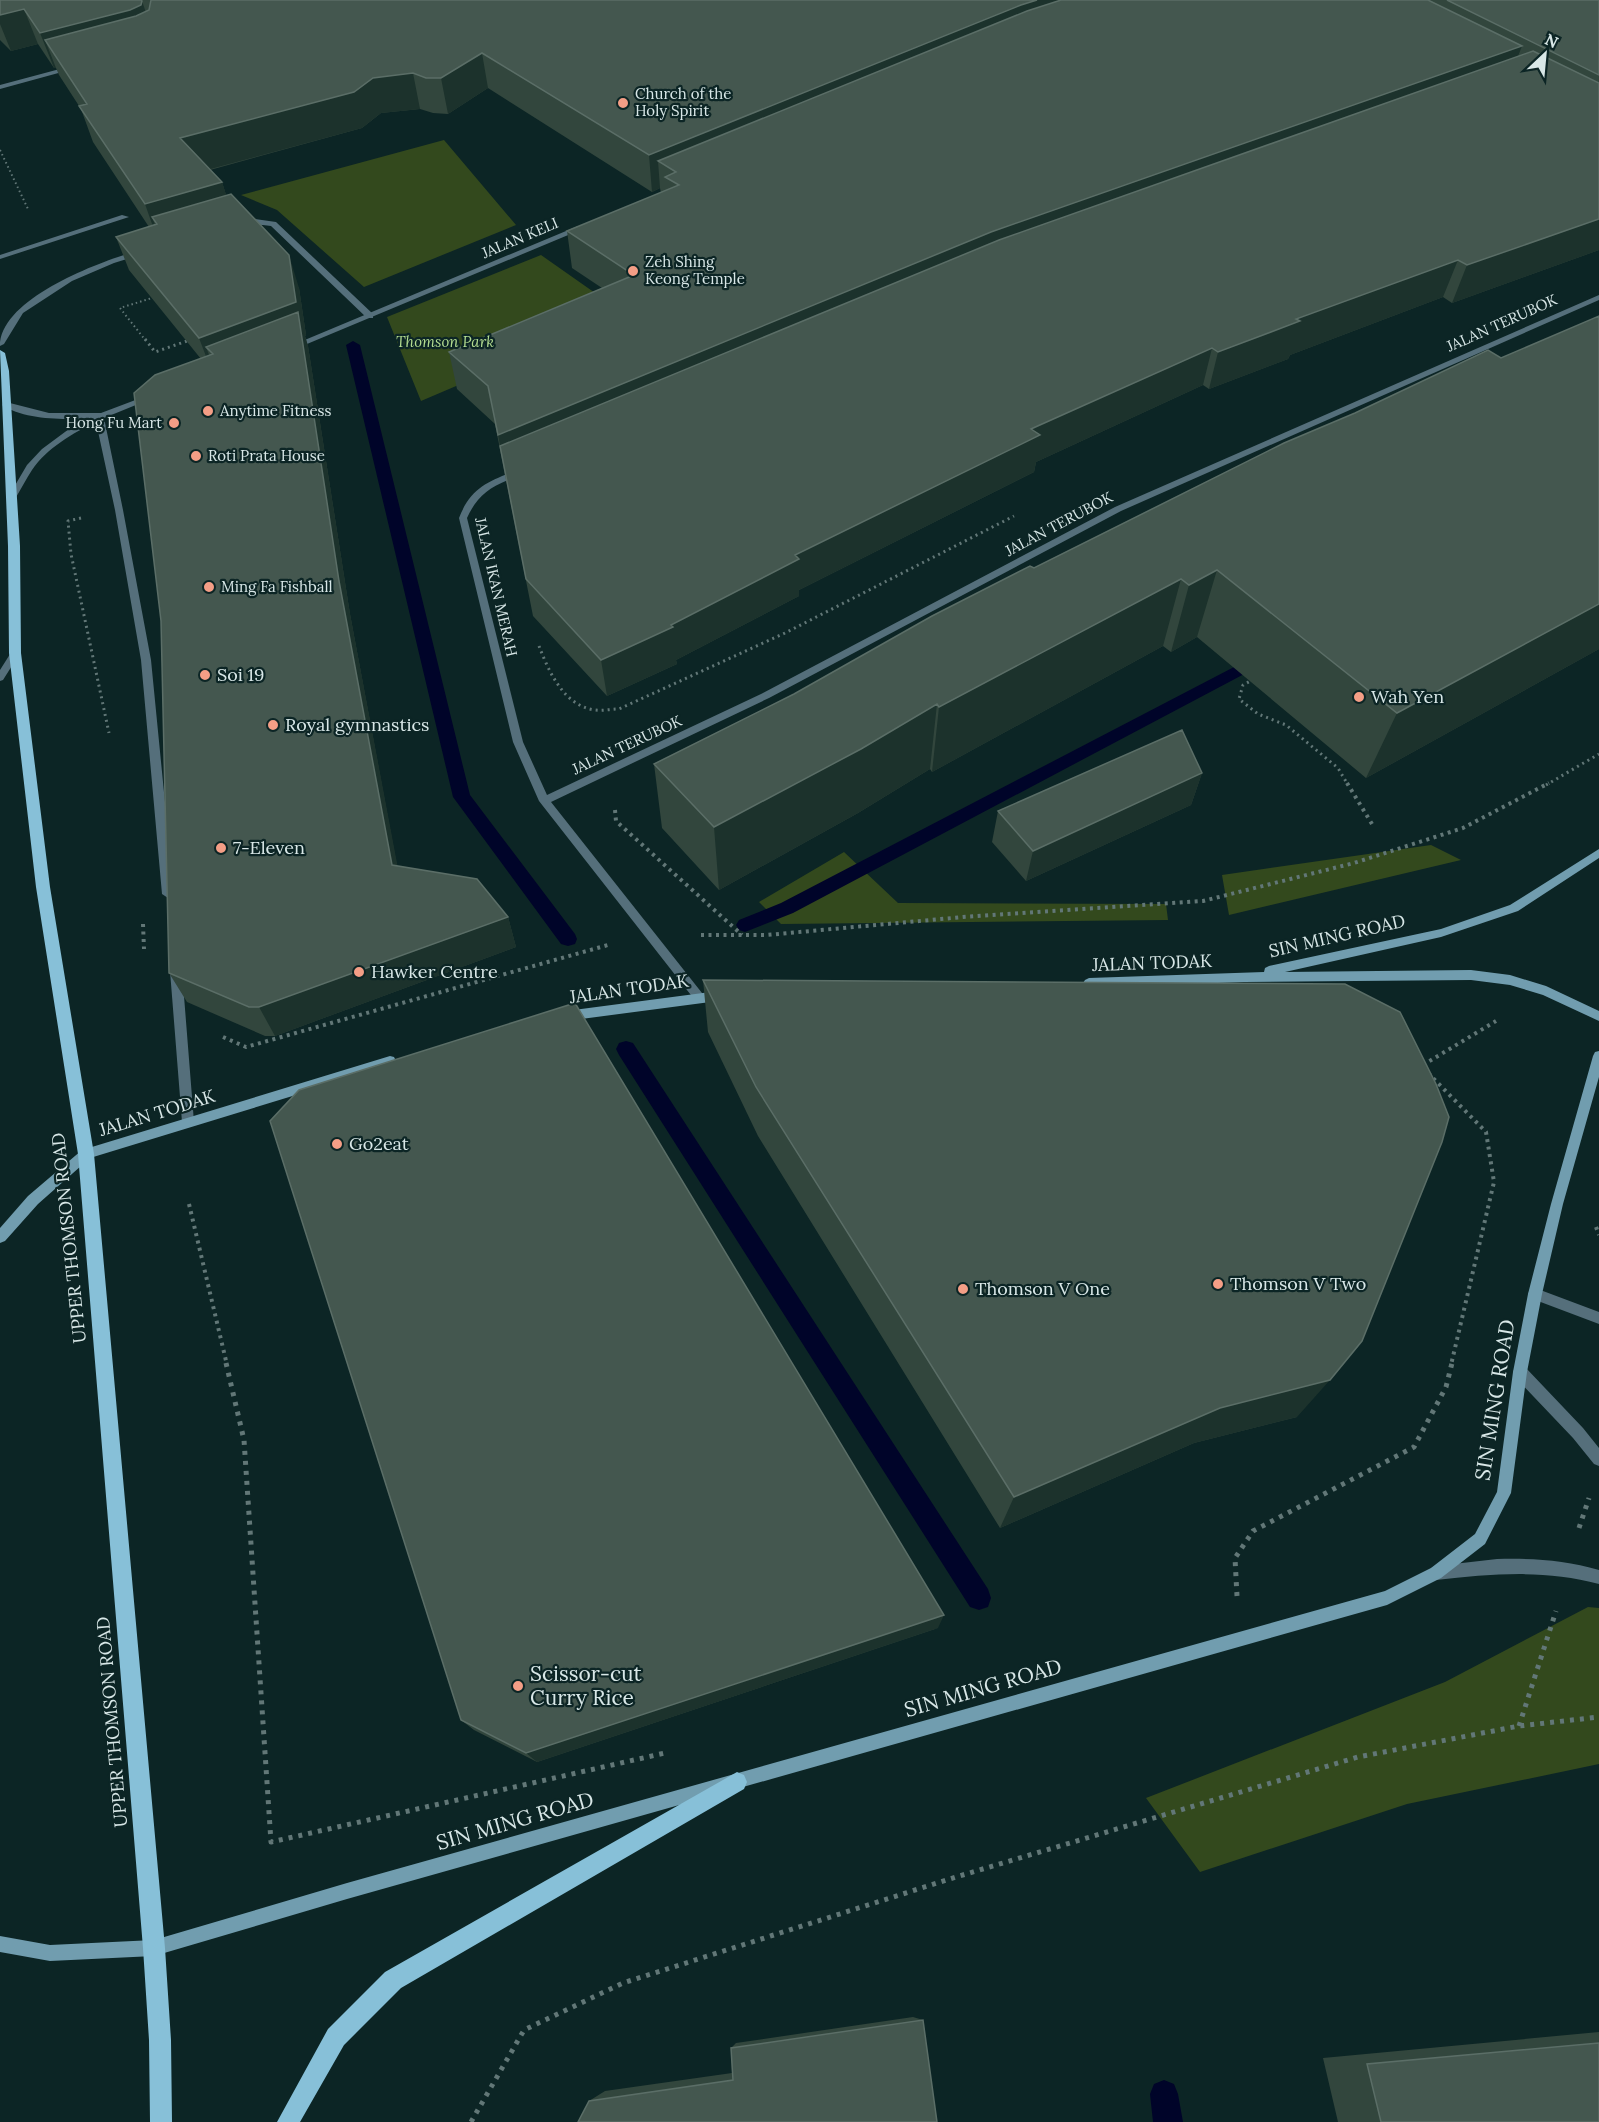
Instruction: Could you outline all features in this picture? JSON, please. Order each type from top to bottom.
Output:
[{"type":"main road","name":"UPPER THOMSON ROAD","points":[[0,353],[4,371],[11,499],[15,653],[43,887],[86,1154],[154,1948],[160,2040],[161,2122]]},
{"type":"main road","points":[[288,2122],[336,2037],[393,1980],[737,1782]]},
{"type":"street","points":[[0,87],[83,64]]},
{"type":"street","points":[[0,257],[125,217]]},
{"type":"street","points":[[235,223],[255,221],[273,224],[370,316]]},
{"type":"street","name":"JALAN KELI","points":[[285,350],[590,224]]},
{"type":"street","points":[[0,344],[20,310],[69,279],[111,261],[145,250]]},
{"type":"street","name":"JALAN TERUBOK","points":[[544,801],[765,696],[1118,509],[1599,297]]},
{"type":"street","points":[[6,405],[32,414],[60,419],[99,415],[154,397]]},
{"type":"street","points":[[11,499],[32,464],[64,436],[99,415]]},
{"type":"street","points":[[99,415],[146,660],[170,908]]},
{"type":"street","name":"JALAN IKAN MERAH","points":[[525,470],[484,487],[477,493],[463,518],[518,742],[544,801],[698,996]]},
{"type":"street","points":[[0,678],[15,653]]},
{"type":"street","name":"SIN MING ROAD","points":[[1244,977],[1441,933],[1514,908],[1599,852]]},
{"type":"street","points":[[174,955],[188,1122]]},
{"type":"street","points":[[1244,977],[1471,975],[1510,980],[1546,991],[1599,1016]]},
{"type":"street","name":"JALAN TODAK","points":[[1074,984],[1244,977]]},
{"type":"street","name":"JALAN TODAK","points":[[549,1020],[584,1012],[698,996],[730,995]]},
{"type":"street","name":"SIN MING ROAD","points":[[0,1944],[50,1953],[154,1948],[337,1894],[1386,1598],[1436,1573],[1480,1539],[1504,1493],[1520,1372],[1535,1294],[1557,1204],[1599,1056]]},
{"type":"street","name":"JALAN TODAK","points":[[0,1237],[33,1200],[86,1154],[401,1058]]},
{"type":"street","points":[[1535,1294],[1599,1318]]},
{"type":"street","points":[[1520,1372],[1578,1433],[1599,1459]]},
{"type":"street","points":[[1436,1573],[1510,1565],[1583,1572],[1599,1577]]},
{"type":"path","points":[[537,641],[544,660],[567,697],[591,710],[619,709],[785,633],[1015,516]]},
{"type":"path","points":[[1264,674],[1243,685],[1239,699],[1258,714],[1286,725],[1338,768],[1372,824]]},
{"type":"path","points":[[215,1034],[246,1047],[647,934],[767,935],[963,917],[1203,901],[1354,863],[1463,828],[1576,769],[1599,754]]},
{"type":"path","points":[[1231,1602],[1238,1595],[1235,1558],[1253,1531],[1414,1447],[1446,1388],[1494,1182],[1486,1132],[1438,1081],[1419,1066],[1546,991]]},
{"type":"path","points":[[189,1204],[244,1440],[271,1842],[668,1752]]},
{"type":"path","points":[[471,2122],[524,2030],[623,1983],[956,1877],[1358,1757],[1520,1726],[1599,1717]]},
{"type":"green space","points":[[444,140],[516,225],[364,287],[277,210],[241,195]]},
{"type":"green space","name":"Thomson Park","points":[[541,255],[625,314],[421,401],[387,317]]},
{"type":"green space","points":[[1431,845],[1461,860],[1229,915],[1222,875]]},
{"type":"green space","points":[[844,852],[898,903],[1166,904],[1168,920],[781,924],[759,902]]},
{"type":"green space","points":[[1588,1607],[1599,1608],[1599,1764],[1407,1804],[1200,1872],[1146,1798],[1445,1682]]},
{"type":"building","points":[[0,0],[142,1],[141,5],[130,10],[40,33],[24,9],[0,15]]},
{"type":"building","points":[[151,0],[1037,0],[649,155],[482,53],[441,78],[426,78],[413,73],[373,78],[354,92],[180,138],[222,182],[145,204],[79,106],[87,104],[45,40],[136,16],[149,10]]},
{"type":"building","points":[[1061,0],[1428,0],[1522,46],[991,232],[498,435],[488,386],[449,352],[634,275],[567,231],[679,185],[665,177],[676,172],[658,161],[1027,11]]},
{"type":"building","points":[[1447,0],[1599,0],[1599,75]]},
{"type":"building","points":[[1533,51],[1599,83],[1599,219],[1467,265],[1458,260],[1296,319],[1300,321],[1218,352],[1212,348],[1031,429],[1040,435],[795,555],[799,559],[671,625],[673,627],[601,660],[526,579],[500,446],[999,240]]},
{"type":"building","points":[[231,194],[289,255],[296,302],[199,338],[116,237],[157,224],[152,217]]},
{"type":"building","points":[[298,312],[339,581],[392,865],[477,879],[508,917],[259,1007],[249,1007],[169,973],[161,621],[134,393],[155,375],[213,354],[206,347]]},
{"type":"building","points":[[1599,316],[1599,604],[1397,713],[1217,570],[1189,585],[1181,579],[939,707],[937,704],[861,749],[714,827],[654,764],[794,694],[932,616],[1030,566],[1034,568],[1284,443],[1355,413],[1488,350],[1501,358]]},
{"type":"building","points":[[1182,730],[1202,773],[1033,851],[998,811]]},
{"type":"building","points":[[703,980],[1345,984],[1400,1012],[1436,1084],[1449,1117],[1442,1142],[1362,1341],[1330,1380],[1220,1408],[1014,1497],[756,1087]]},
{"type":"building","points":[[575,1003],[944,1615],[526,1753],[461,1720],[270,1121],[299,1090]]},
{"type":"building","points":[[923,2020],[937,2122],[578,2122],[589,2101],[733,2080],[731,2048]]},
{"type":"building","points":[[1599,2043],[1599,2122],[1381,2122],[1367,2064]]},
{"type":"waterway","points":[[353,345],[462,797],[568,939]]},
{"type":"waterway","points":[[745,925],[787,908],[1259,659]]},
{"type":"waterway","points":[[626,1049],[979,1598]]},
{"type":"waterway","points":[[1164,2094],[1168,2122]]},
{"type":"place","name":"Church of the Holy Spirit","points":[[623,103]]},
{"type":"place","name":"Zeh Shing Keong Temple","points":[[633,271]]},
{"type":"place","name":"Anytime Fitness","points":[[208,411]]},
{"type":"place","name":"Hong Fu Mart","points":[[174,423]]},
{"type":"place","name":"Roti Prata House","points":[[196,456]]},
{"type":"place","name":"Ming Fa Fishball","points":[[209,587]]},
{"type":"place","name":"Soi 19","points":[[205,675]]},
{"type":"place","name":"Wah Yen","points":[[1359,697]]},
{"type":"place","name":"Royal gymnastics","points":[[273,725]]},
{"type":"place","name":"7-Eleven","points":[[221,848]]},
{"type":"place","name":"Hawker Centre","points":[[359,972]]},
{"type":"place","name":"Go2eat","points":[[337,1144]]},
{"type":"place","name":"Thomson V Two","points":[[1218,1284]]},
{"type":"place","name":"Thomson V One","points":[[963,1289]]},
{"type":"place","name":"Scissor-cut Curry Rice","points":[[518,1686]]}]
